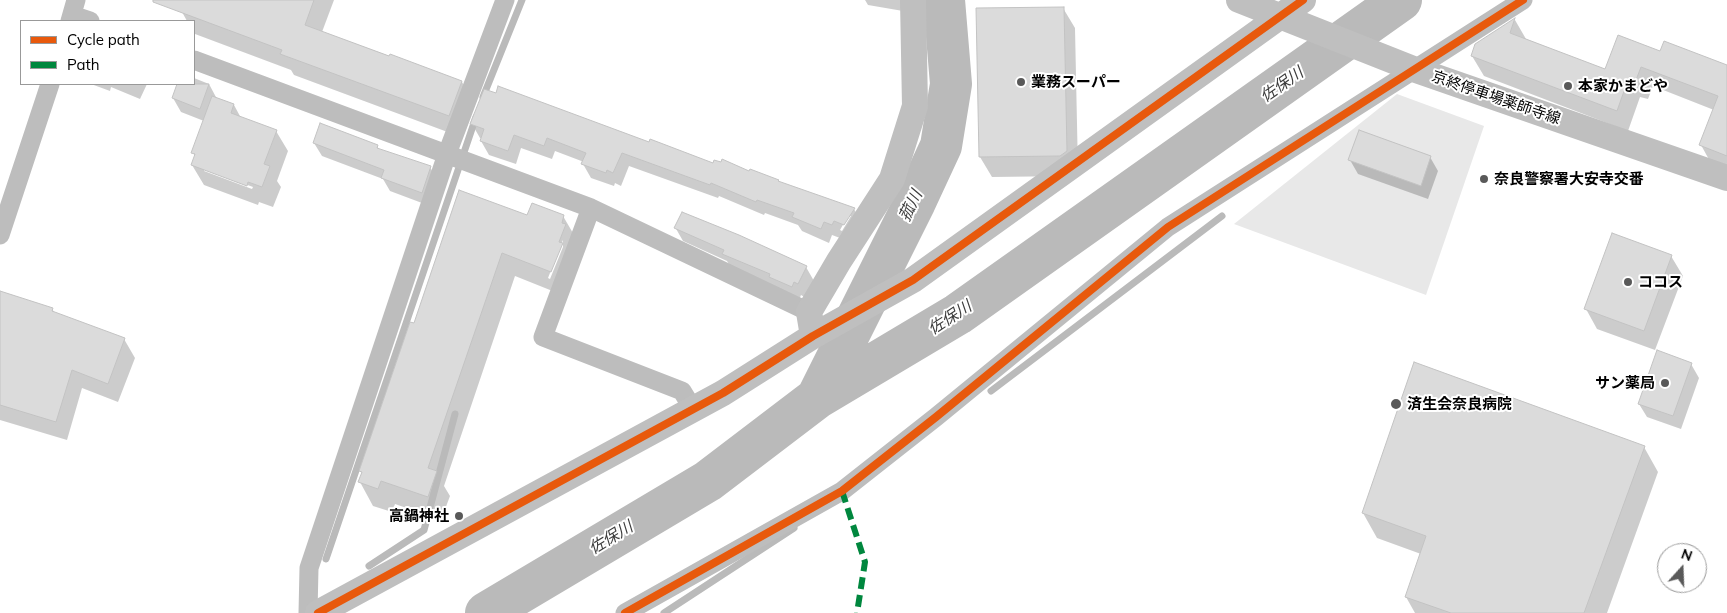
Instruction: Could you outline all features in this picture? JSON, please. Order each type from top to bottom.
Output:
[{"type":"street","points":[[308,613],[309,568],[447,154],[505,0]]},
{"type":"street","points":[[811,324],[839,261],[892,179],[915,106],[913,0]]},
{"type":"street","name":"京終停車場薬師寺線","points":[[1239,0],[1293,12],[1408,66],[1727,178]]},
{"type":"street","points":[[625,613],[842,491],[1168,227],[1408,66],[1523,0]]},
{"type":"street","points":[[318,613],[724,392],[811,324],[912,280],[1293,12]]},
{"type":"street","points":[[195,60],[591,208],[811,324]]},
{"type":"street","points":[[0,235],[50,85]]},
{"type":"street","points":[[591,208],[542,338],[682,391],[694,409]]},
{"type":"shaded area","points":[[1397,94],[1484,126],[1426,295],[1234,224]]},
{"type":"building","points":[[153,0],[314,0],[305,25],[462,81],[449,116],[280,54],[282,50],[153,2]]},
{"type":"building","name":"業務スーパー","points":[[1064,7],[1067,151],[1060,156],[979,157],[976,8]]},
{"type":"building","points":[[1515,18],[1510,33],[1605,69],[1618,35],[1660,51],[1664,41],[1727,65],[1727,156],[1699,145],[1718,96],[1641,67],[1636,80],[1629,77],[1617,111],[1471,56],[1475,44]]},
{"type":"building","points":[[209,84],[200,109],[172,98],[177,85]]},
{"type":"building","points":[[498,86],[649,142],[650,139],[713,163],[714,160],[721,162],[722,159],[749,171],[750,169],[855,208],[844,225],[834,221],[832,225],[824,222],[821,229],[792,217],[794,213],[757,200],[756,202],[711,183],[710,185],[622,153],[613,173],[607,170],[606,173],[581,164],[586,153],[547,138],[544,146],[514,135],[508,151],[480,141],[484,129],[470,124],[484,89],[496,93]]},
{"type":"building","points":[[212,96],[234,104],[231,113],[277,130],[264,164],[270,166],[262,187],[248,182],[247,186],[191,165],[195,154],[191,153]]},
{"type":"building","points":[[320,123],[378,145],[377,148],[431,166],[422,193],[381,178],[384,170],[313,143]]},
{"type":"building","points":[[1359,130],[1431,156],[1421,186],[1348,160]]},
{"type":"building","points":[[459,190],[527,215],[532,203],[564,215],[562,223],[566,224],[559,242],[563,243],[551,272],[502,253],[428,468],[437,471],[428,497],[381,481],[378,489],[358,482],[362,472],[359,471],[410,322],[414,323]]},
{"type":"building","points":[[682,212],[807,266],[798,284],[794,282],[792,287],[769,277],[770,274],[722,254],[724,250],[674,228]]},
{"type":"building","name":"ココス","points":[[1612,233],[1672,255],[1644,331],[1584,309]]},
{"type":"building","points":[[0,291],[53,308],[52,311],[125,338],[108,384],[72,370],[56,422],[0,405]]},
{"type":"building","name":"サン薬局","points":[[1657,350],[1692,363],[1673,416],[1638,404]]},
{"type":"building","points":[[1414,362],[1645,446],[1584,613],[1451,613],[1405,597],[1426,536],[1362,513]]},
{"type":"waterway","points":[[483,97],[522,0]]},
{"type":"waterway","name":"菰川","points":[[817,398],[941,146],[951,84],[944,0]]},
{"type":"waterway","name":"佐保川","points":[[486,613],[708,481],[817,398],[958,314],[1401,0]]},
{"type":"waterway","points":[[326,559],[476,117]]},
{"type":"waterway","points":[[991,391],[1222,216]]},
{"type":"waterway","points":[[369,566],[424,530],[455,414]]},
{"type":"waterway","points":[[664,613],[794,528]]},
{"type":"marked path","points":[[842,491],[865,562],[857,613]]},
{"type":"cycle path","points":[[318,613],[723,393],[813,336],[913,280],[1303,0]]},
{"type":"cycle path","points":[[625,613],[842,491],[936,417],[1168,227],[1523,0]]},
{"type":"place","name":"業務スーパー","points":[[1021,82]]},
{"type":"place","name":"本家かまどや","points":[[1568,86]]},
{"type":"place","name":"奈良警察署大安寺交番","points":[[1484,179]]},
{"type":"place","name":"ココス","points":[[1628,282]]},
{"type":"place","name":"サン薬局","points":[[1665,383]]},
{"type":"place","name":"済生会奈良病院","points":[[1396,404]]},
{"type":"place","name":"高鍋神社","points":[[459,516]]}]
